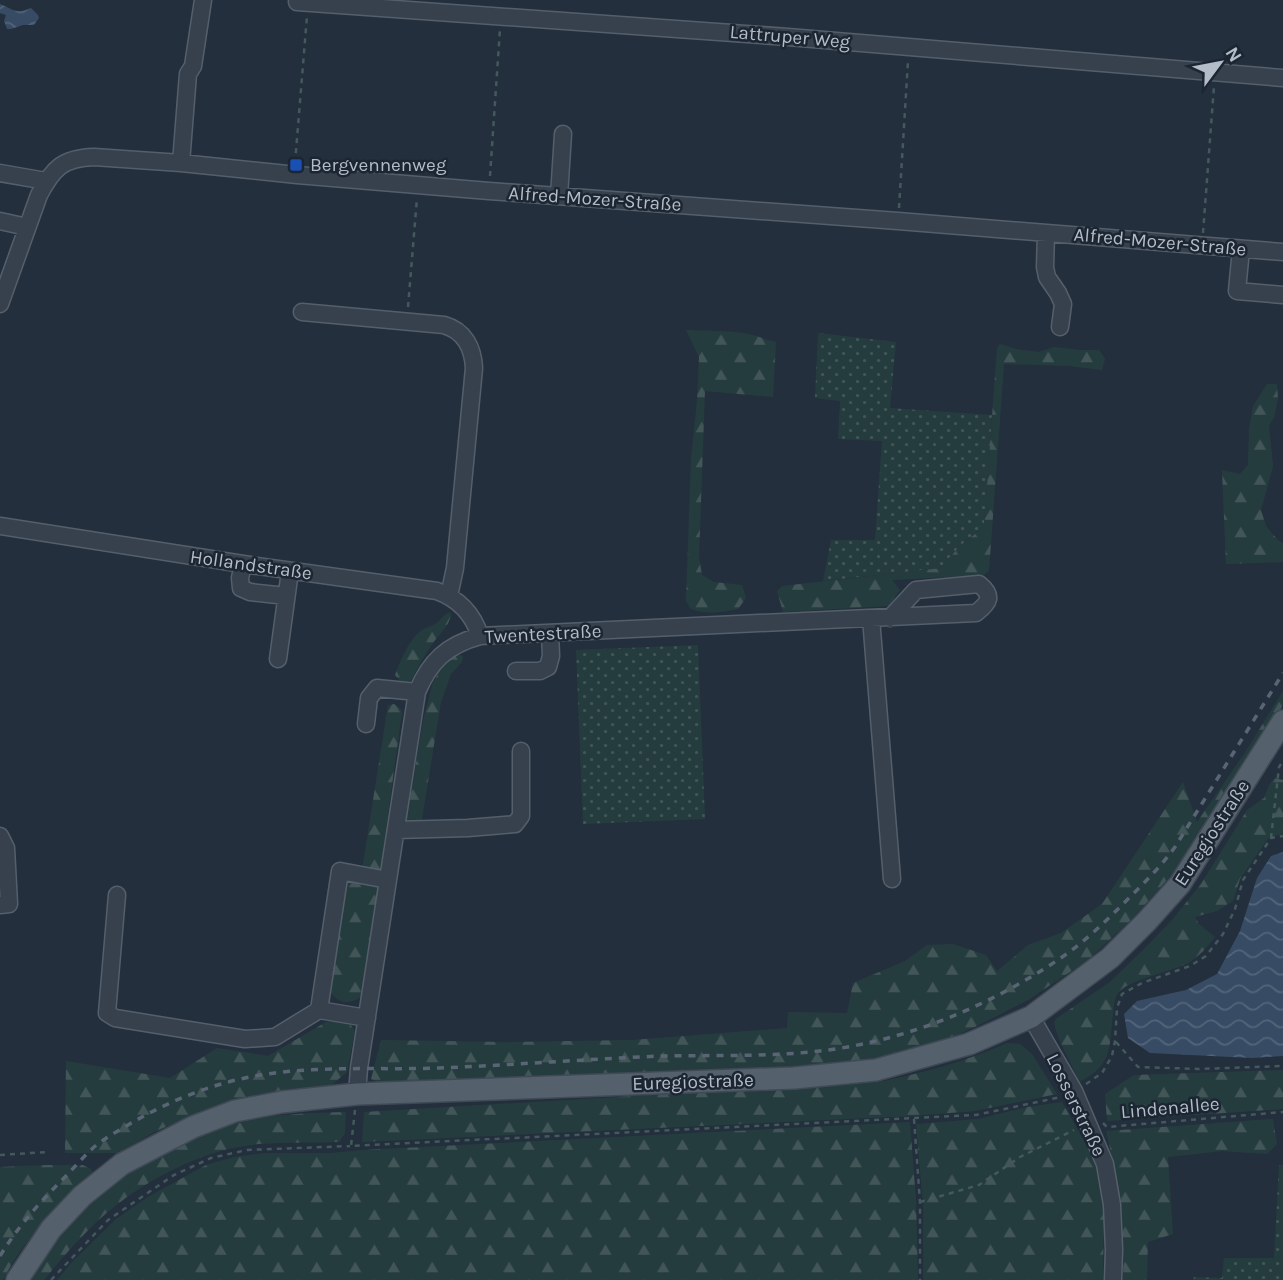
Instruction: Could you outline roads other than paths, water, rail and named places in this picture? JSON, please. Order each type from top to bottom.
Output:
[{"type":"main road","name":"Euregiostraße","points":[[17,1280],[51,1228],[82,1196],[122,1164],[193,1127],[235,1111],[282,1102],[357,1094],[794,1078],[876,1070],[969,1044],[1031,1017],[1110,958],[1180,884],[1283,721]]},
{"type":"street","points":[[181,163],[188,74],[193,66],[203,0]]},
{"type":"street","name":"Lattruper Weg","points":[[302,2],[501,8],[909,47],[1283,78]]},
{"type":"street","points":[[559,196],[563,134]]},
{"type":"street","name":"Alfred-Mozer-Straße","points":[[0,304],[6,272],[46,181],[57,168],[68,161],[93,157],[489,191],[898,220],[1283,252]]},
{"type":"street","points":[[0,173],[46,181]]},
{"type":"street","points":[[0,221],[27,228]]},
{"type":"street","points":[[1046,233],[1047,277],[1063,304],[1060,327]]},
{"type":"street","points":[[1241,249],[1237,291],[1283,295]]},
{"type":"street","points":[[302,312],[451,327],[471,348],[474,357],[455,568],[449,596],[472,617],[480,636]]},
{"type":"street","name":"Hollandstraße","points":[[0,526],[437,591],[449,596]]},
{"type":"street","points":[[243,564],[241,588],[250,592],[286,596]]},
{"type":"street","points":[[278,659],[289,570]]},
{"type":"street","name":"Twentestraße","points":[[357,1094],[417,692],[423,676],[433,662],[448,649],[480,636],[890,618],[976,613],[987,605],[989,598],[986,590],[979,584],[916,590],[890,618]]},
{"type":"street","points":[[871,618],[892,879]]},
{"type":"street","points":[[516,671],[540,671],[548,667],[551,656],[550,633]]},
{"type":"street","points":[[366,724],[369,698],[377,688],[417,692]]},
{"type":"street","points":[[396,830],[515,824],[521,816],[521,751]]},
{"type":"street","points":[[0,836],[6,848],[9,904],[0,905]]},
{"type":"street","points":[[319,1010],[340,871],[388,880]]},
{"type":"street","points":[[117,895],[107,1013],[115,1018],[245,1040],[275,1037],[319,1010],[367,1018]]},
{"type":"street","name":"Losserstraße","points":[[1031,1017],[1093,1121],[1105,1164],[1112,1205],[1113,1280]]},
{"type":"water","points":[[0,4],[18,11],[31,8],[39,18],[34,25],[7,29],[4,21],[6,15],[0,13]]},
{"type":"water","points":[[1283,852],[1283,1056],[1252,1058],[1150,1053],[1128,1038],[1124,1014],[1137,1001],[1186,990],[1217,974],[1240,931],[1257,878],[1271,856]]},
{"type":"railway","points":[[0,1256],[37,1207],[99,1143],[167,1105],[201,1090],[237,1080],[275,1073],[316,1070],[439,1068],[820,1051],[886,1039],[981,1004],[1068,953],[1101,926],[1154,872],[1175,847],[1283,673]]},
{"type":"place","name":"Bergvennenweg","points":[[296,165]]}]
